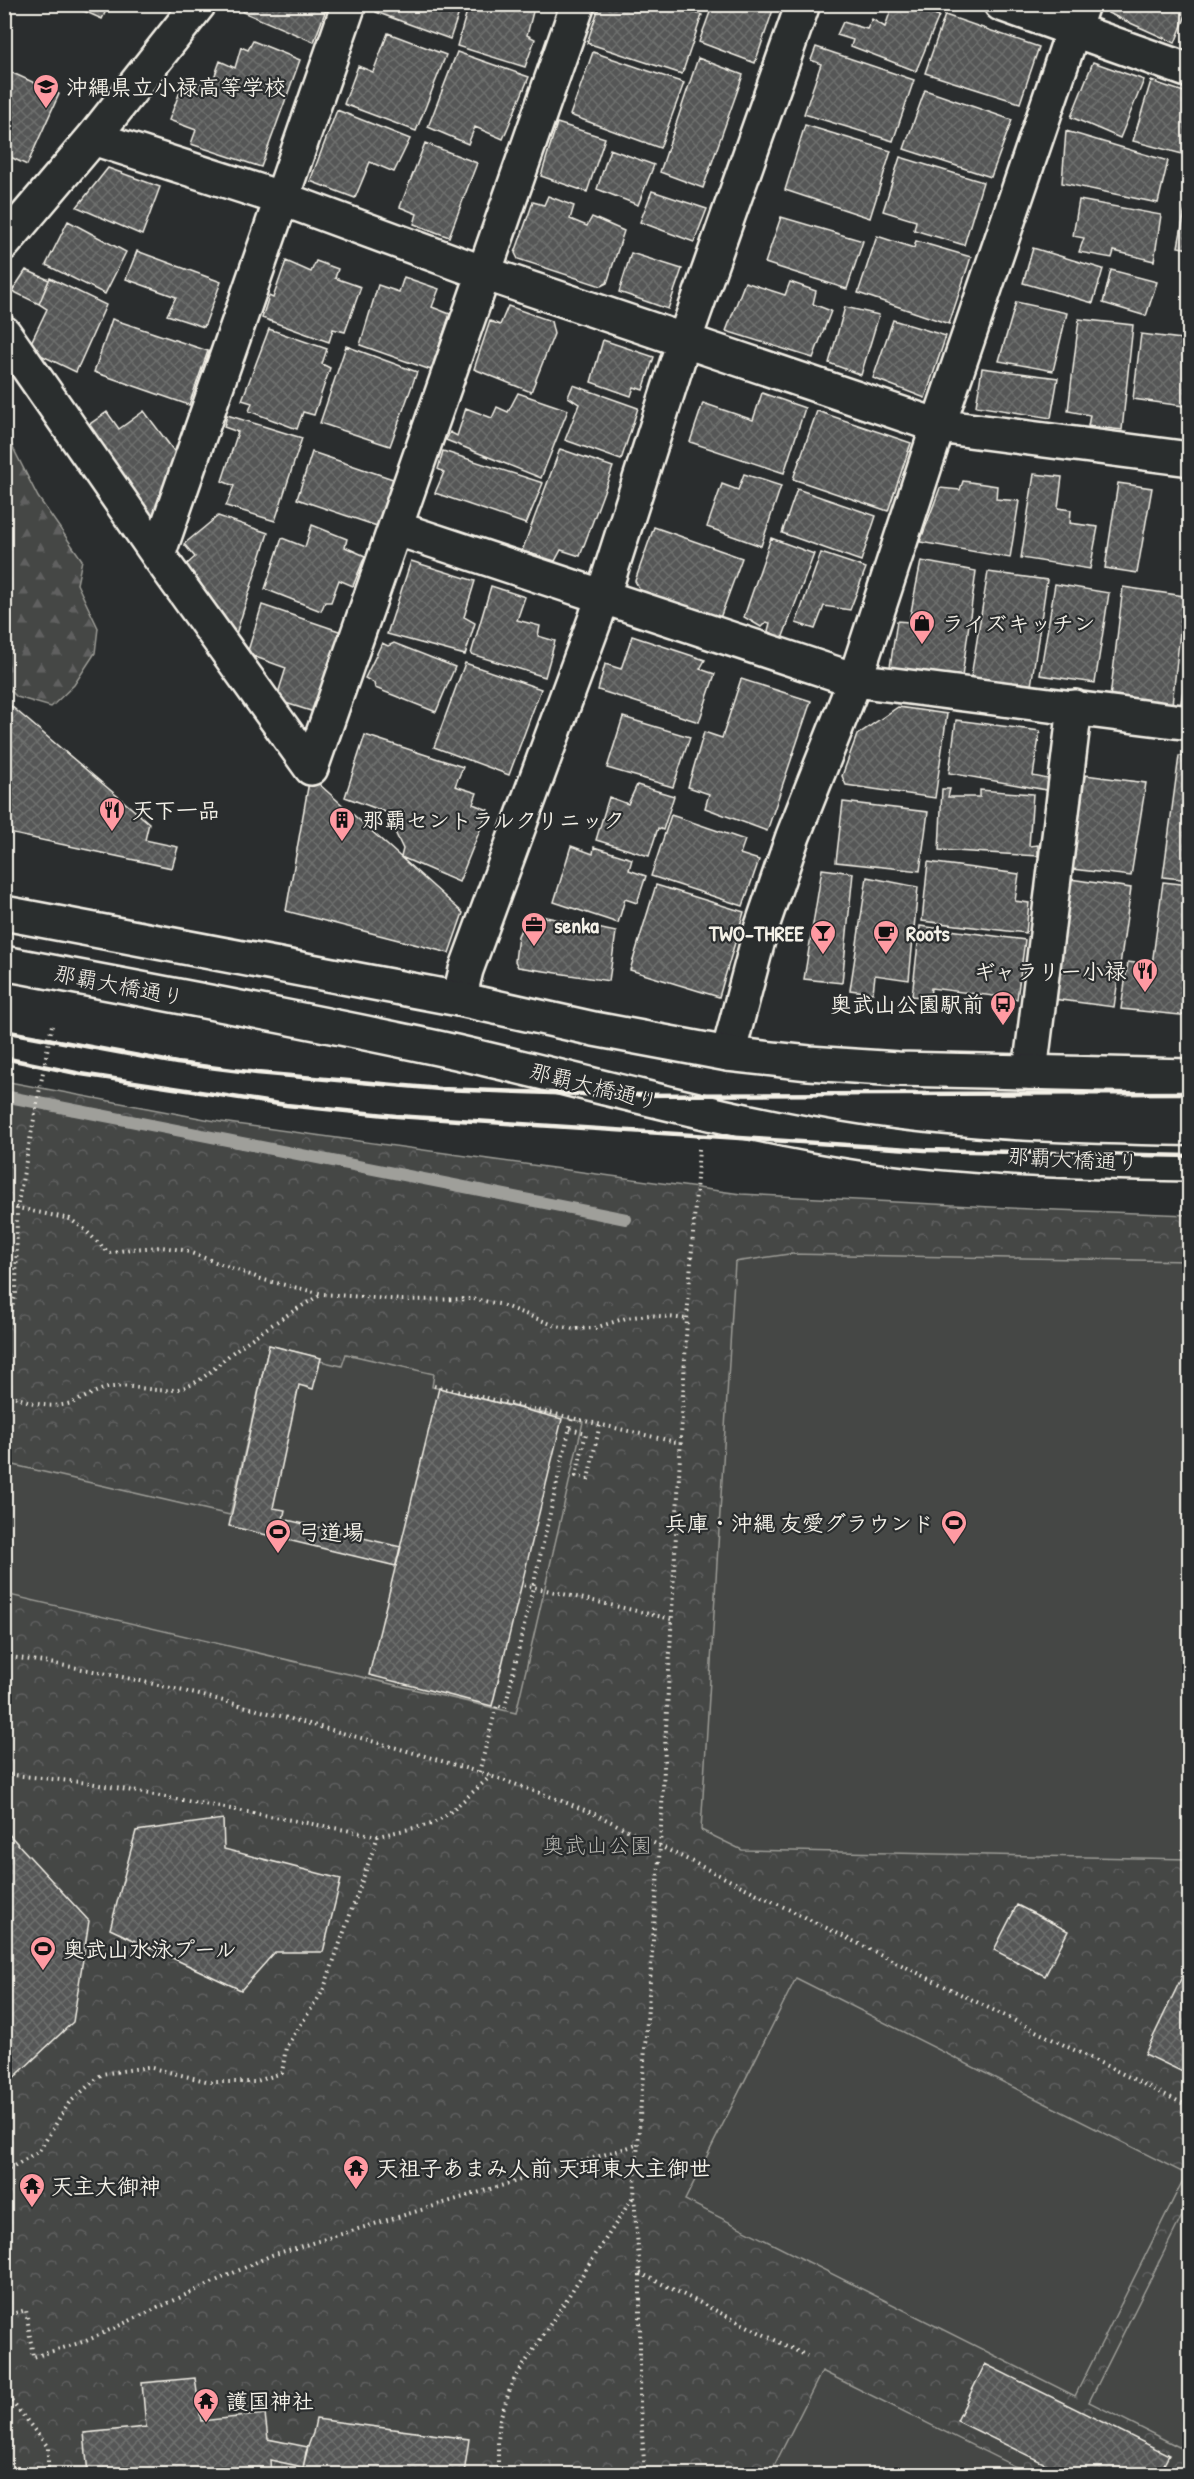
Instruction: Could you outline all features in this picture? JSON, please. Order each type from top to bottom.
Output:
[{"type":"street","points":[[4,243],[93,138],[199,4]]},
{"type":"street","points":[[158,555],[349,4]]},
{"type":"street","points":[[4,333],[158,555],[311,768],[578,4]]},
{"type":"street","points":[[459,999],[466,970],[602,598],[684,341],[803,4]]},
{"type":"street","points":[[1000,4],[1078,17],[1190,71]]},
{"type":"street","points":[[728,1053],[761,929],[793,836],[855,680],[938,426],[1078,17]]},
{"type":"street","points":[[93,138],[283,199],[484,273],[938,426],[1190,459]]},
{"type":"street","points":[[395,528],[855,680],[1190,723]]},
{"type":"street","points":[[1030,1072],[1075,707]]},
{"type":"street","points":[[4,913],[459,999],[594,1029],[728,1053],[809,1063],[898,1070],[1190,1076]]},
{"type":"street","name":"那覇大橋通り","points":[[4,963],[454,1052],[715,1115],[862,1143],[1050,1160],[1190,1164]]},
{"type":"path","points":[[4,1334],[16,1294],[18,1208],[52,1025]]},
{"type":"path","points":[[645,2475],[640,2407],[640,2273],[634,2196],[636,2145],[660,1846],[687,1319],[700,1145]]},
{"type":"path","points":[[4,1205],[70,1219],[91,1234],[109,1253],[131,1249],[183,1250],[240,1273],[323,1294],[402,1300],[474,1299],[499,1304],[556,1326],[574,1329],[595,1328],[626,1318],[649,1316],[687,1319]]},
{"type":"path","points":[[4,1392],[48,1407],[68,1405],[112,1387],[131,1386],[166,1391],[181,1389],[191,1385],[236,1350],[323,1294]]},
{"type":"path","points":[[434,1386],[680,1443]]},
{"type":"path","points":[[479,1772],[497,1706],[505,1707],[572,1418]]},
{"type":"path","points":[[570,1429],[586,1433],[576,1476],[588,1479],[600,1424]]},
{"type":"path","points":[[522,1585],[671,1619]]},
{"type":"path","points":[[4,1656],[117,1676],[254,1708],[538,1791],[597,1815],[1190,2107]]},
{"type":"path","points":[[4,1774],[89,1782],[378,1836],[432,1824],[448,1814],[491,1776]]},
{"type":"path","points":[[4,2172],[39,2151],[69,2103],[102,2074],[148,2067],[210,2082],[254,2082],[282,2073],[286,2047],[324,1991],[378,1836]]},
{"type":"path","points":[[4,2316],[26,2310],[33,2357],[86,2342],[272,2255],[636,2145]]},
{"type":"path","points":[[498,2475],[500,2419],[512,2383],[634,2196]]},
{"type":"path","points":[[640,2273],[807,2356]]},
{"type":"path","points":[[4,2392],[48,2447],[48,2475]]},
{"type":"green space","points":[[4,430],[38,497],[82,560],[77,584],[98,628],[95,653],[74,685],[51,707],[17,697],[5,685]]},
{"type":"green space","name":"奥武山公園","points":[[4,1081],[221,1122],[741,1194],[1189,1215],[1189,2474],[5,2474]]},
{"type":"green space","name":"兵庫・沖縄 友愛グラウンド","points":[[789,1254],[1189,1261],[1189,1859],[742,1850],[701,1830],[735,1262]]},
{"type":"green space","name":"弓道場","points":[[269,1345],[321,1358],[320,1361],[342,1366],[346,1354],[434,1374],[432,1387],[583,1422],[516,1713],[5,1594],[5,1463],[230,1515]]},
{"type":"green space","points":[[796,1978],[1186,2174],[1075,2396],[685,2200]]},
{"type":"green space","points":[[1189,2202],[1189,2452],[1089,2402]]},
{"type":"green space","points":[[822,2371],[1030,2474],[770,2474]]},
{"type":"building","points":[[68,4],[109,4],[102,19]]},
{"type":"building","points":[[246,4],[328,4],[314,42],[243,12]]},
{"type":"building","points":[[380,4],[462,4],[450,39],[376,12]]},
{"type":"building","points":[[469,4],[535,4],[527,35],[535,39],[525,67],[457,46]]},
{"type":"building","points":[[600,4],[614,7],[615,4],[669,4],[702,15],[682,74],[587,43]]},
{"type":"building","points":[[713,4],[775,4],[755,63],[699,42]]},
{"type":"building","points":[[893,4],[908,4],[939,16],[916,71],[851,46],[853,40],[837,35],[843,22],[867,29],[872,19],[885,27]]},
{"type":"building","points":[[1112,4],[1190,5],[1175,43],[1108,13]]},
{"type":"building","points":[[945,15],[1039,47],[1020,103],[925,73]]},
{"type":"building","points":[[388,33],[446,55],[416,131],[344,104],[358,66],[373,72]]},
{"type":"building","points":[[253,41],[300,60],[261,167],[191,144],[196,130],[169,120],[186,76],[210,89],[220,61],[235,68],[241,47],[248,50]]},
{"type":"building","points":[[816,47],[914,80],[893,141],[804,114],[821,64],[811,60]]},
{"type":"building","points":[[457,52],[529,77],[503,139],[475,127],[468,144],[428,127]]},
{"type":"building","points":[[593,52],[684,83],[660,148],[570,115]]},
{"type":"building","points":[[698,58],[743,75],[703,188],[660,172]]},
{"type":"building","points":[[1093,62],[1144,80],[1120,138],[1071,117]]},
{"type":"building","points":[[4,69],[59,94],[27,165],[4,154]]},
{"type":"building","points":[[1151,81],[1190,94],[1190,156],[1133,141]]},
{"type":"building","points":[[925,90],[1012,120],[991,177],[904,149]]},
{"type":"building","points":[[337,110],[410,139],[394,172],[370,162],[355,198],[310,181]]},
{"type":"building","points":[[557,123],[605,138],[587,192],[541,176]]},
{"type":"building","points":[[805,125],[891,151],[870,218],[785,190]]},
{"type":"building","points":[[1066,131],[1168,161],[1158,203],[1062,183]]},
{"type":"building","points":[[425,143],[477,163],[449,237],[414,224],[417,214],[400,207]]},
{"type":"building","points":[[610,149],[654,165],[638,205],[597,189]]},
{"type":"building","points":[[900,157],[983,182],[964,245],[914,230],[916,221],[883,211]]},
{"type":"building","points":[[108,168],[160,187],[142,235],[77,207]]},
{"type":"building","points":[[1190,188],[1190,249],[1178,247]]},
{"type":"building","points":[[652,191],[707,209],[694,242],[640,222]]},
{"type":"building","points":[[548,196],[574,206],[570,219],[587,226],[592,217],[624,231],[607,283],[601,286],[518,259],[515,253],[533,202],[544,205]]},
{"type":"building","points":[[1079,200],[1161,215],[1154,261],[1114,251],[1112,258],[1079,252],[1084,238],[1073,236]]},
{"type":"building","points":[[781,217],[863,241],[847,289],[765,263]]},
{"type":"building","points":[[68,221],[126,252],[105,294],[46,265]]},
{"type":"building","points":[[877,236],[914,248],[916,241],[971,257],[949,324],[858,293]]},
{"type":"building","points":[[1033,248],[1103,269],[1093,303],[1023,283]]},
{"type":"building","points":[[137,251],[221,282],[204,327],[167,315],[176,297],[126,279]]},
{"type":"building","points":[[631,253],[682,269],[668,309],[619,292]]},
{"type":"building","points":[[286,261],[311,272],[316,261],[338,269],[335,278],[361,287],[345,332],[333,329],[329,342],[262,318],[269,296],[273,298]]},
{"type":"building","points":[[26,270],[49,280],[39,304],[12,291]]},
{"type":"building","points":[[1111,270],[1157,282],[1146,316],[1103,303]]},
{"type":"building","points":[[404,277],[439,289],[432,307],[450,314],[431,370],[360,345],[378,285],[399,292]]},
{"type":"building","points":[[50,278],[106,305],[76,372],[28,349],[47,309],[39,304]]},
{"type":"building","points":[[745,282],[785,295],[790,282],[816,291],[813,304],[831,311],[813,358],[726,331]]},
{"type":"building","points":[[1016,302],[1067,313],[1053,371],[999,361]]},
{"type":"building","points":[[508,306],[551,321],[554,334],[531,392],[474,369],[490,321],[500,325]]},
{"type":"building","points":[[845,307],[879,315],[861,375],[829,363]]},
{"type":"building","points":[[112,319],[208,351],[189,405],[94,372]]},
{"type":"building","points":[[1079,319],[1133,325],[1122,430],[1088,426],[1090,415],[1068,411]]},
{"type":"building","points":[[893,320],[946,336],[925,398],[873,378]]},
{"type":"building","points":[[269,329],[327,349],[322,364],[330,368],[314,415],[303,412],[297,429],[249,411],[252,403],[242,400]]},
{"type":"building","points":[[1141,334],[1190,340],[1190,407],[1133,399]]},
{"type":"building","points":[[603,340],[654,357],[643,390],[634,387],[631,396],[591,382]]},
{"type":"building","points":[[346,346],[417,372],[390,446],[320,423]]},
{"type":"building","points":[[982,368],[1058,378],[1051,418],[976,406]]},
{"type":"building","points":[[573,385],[638,408],[621,460],[565,440],[579,404],[568,397]]},
{"type":"building","points":[[518,393],[568,410],[541,478],[446,440],[450,432],[457,436],[466,408],[492,418],[497,407],[508,412]]},
{"type":"building","points":[[762,393],[805,408],[784,473],[690,442],[703,403],[753,420]]},
{"type":"building","points":[[144,411],[177,455],[154,525],[84,428],[107,412],[119,429]]},
{"type":"building","points":[[817,411],[911,443],[888,511],[793,479]]},
{"type":"building","points":[[227,415],[302,438],[275,521],[226,506],[234,486],[222,481],[238,432],[224,427]]},
{"type":"building","points":[[560,449],[613,467],[580,556],[561,550],[555,561],[522,551]]},
{"type":"building","points":[[443,451],[543,483],[526,524],[435,493],[444,472],[438,469]]},
{"type":"building","points":[[312,452],[393,479],[377,526],[297,499]]},
{"type":"building","points":[[744,474],[781,486],[761,546],[707,527],[722,484],[738,490]]},
{"type":"building","points":[[1034,474],[1062,477],[1058,508],[1071,510],[1070,523],[1098,527],[1090,569],[1021,558]]},
{"type":"building","points":[[963,481],[997,486],[996,499],[1019,501],[1010,558],[920,542],[940,488],[960,490]]},
{"type":"building","points":[[1118,483],[1152,488],[1137,573],[1105,568]]},
{"type":"building","points":[[797,489],[876,516],[861,561],[782,533]]},
{"type":"building","points":[[218,516],[268,533],[236,634],[186,565],[195,557],[184,544]]},
{"type":"building","points":[[312,525],[347,539],[345,547],[365,556],[353,586],[339,580],[331,602],[325,602],[321,611],[265,589],[282,538],[305,547]]},
{"type":"building","points":[[654,527],[742,558],[720,618],[640,590],[635,581]]},
{"type":"building","points":[[1190,532],[1190,579],[1185,578]]},
{"type":"building","points":[[771,538],[814,554],[782,639],[768,631],[770,623],[766,622],[761,627],[744,617]]},
{"type":"building","points":[[821,553],[866,568],[850,610],[824,606],[815,629],[796,623]]},
{"type":"building","points":[[411,561],[475,581],[464,617],[475,623],[465,655],[387,634]]},
{"type":"building","points":[[921,561],[976,571],[962,677],[890,667],[897,621],[909,622]]},
{"type":"building","points":[[988,572],[1047,580],[1031,686],[971,677]]},
{"type":"building","points":[[1055,584],[1109,593],[1095,683],[1040,675]]},
{"type":"building","points":[[491,586],[525,597],[517,620],[540,626],[538,636],[555,641],[545,677],[471,654]]},
{"type":"building","points":[[1123,587],[1184,596],[1172,705],[1110,698]]},
{"type":"building","points":[[262,605],[342,632],[314,712],[276,700],[286,668],[247,654]]},
{"type":"building","points":[[632,636],[705,660],[700,669],[715,674],[699,722],[598,690],[605,664],[621,669]]},
{"type":"building","points":[[382,643],[388,646],[394,643],[455,667],[436,712],[375,688],[374,683],[365,678]]},
{"type":"building","points":[[1190,644],[1190,704],[1181,703]]},
{"type":"building","points":[[465,663],[541,689],[509,775],[434,747]]},
{"type":"building","points":[[741,679],[811,701],[767,831],[705,808],[709,794],[688,787],[704,732],[722,738]]},
{"type":"building","points":[[4,700],[149,823],[145,840],[178,847],[172,868],[4,832]]},
{"type":"building","points":[[898,707],[947,714],[935,798],[846,785],[842,776],[857,735]]},
{"type":"building","points":[[623,717],[690,737],[673,787],[607,768]]},
{"type":"building","points":[[956,720],[1040,731],[1033,776],[1048,779],[1047,790],[949,773]]},
{"type":"building","points":[[365,735],[463,767],[455,786],[477,793],[473,804],[488,810],[459,882],[401,857],[403,849],[395,832],[399,817],[345,797]]},
{"type":"building","points":[[1179,756],[1190,757],[1190,880],[1163,877]]},
{"type":"building","points":[[1085,775],[1146,783],[1131,876],[1072,869]]},
{"type":"building","name":"那覇セントラルクリニック","points":[[310,776],[463,913],[449,953],[286,911]]},
{"type":"building","points":[[637,785],[674,796],[663,830],[658,828],[649,856],[596,840],[609,797],[628,804]]},
{"type":"building","points":[[942,789],[950,789],[948,797],[980,797],[980,790],[1033,794],[1029,846],[1038,845],[1038,856],[939,850]]},
{"type":"building","points":[[843,802],[928,812],[920,871],[836,862]]},
{"type":"building","points":[[671,815],[745,840],[740,854],[759,860],[743,906],[651,876]]},
{"type":"building","points":[[571,846],[593,854],[594,847],[632,859],[629,870],[646,876],[637,903],[625,899],[618,923],[554,902]]},
{"type":"building","points":[[928,862],[1019,874],[1015,901],[1029,903],[1026,933],[922,921]]},
{"type":"building","points":[[822,869],[853,873],[842,983],[804,979]]},
{"type":"building","points":[[867,877],[918,887],[909,980],[875,975],[873,993],[850,990]]},
{"type":"building","points":[[1070,879],[1131,888],[1114,1007],[1053,999]]},
{"type":"building","points":[[1163,882],[1190,885],[1190,1016],[1121,1009],[1128,962],[1152,965]]},
{"type":"building","points":[[656,885],[744,912],[719,997],[630,970]]},
{"type":"building","points":[[532,914],[616,932],[609,981],[518,967],[515,961],[518,936],[525,921]]},
{"type":"building","points":[[920,926],[1025,940],[1017,999],[931,988],[930,998],[912,996]]},
{"type":"building","points":[[269,1345],[321,1358],[313,1389],[299,1385],[273,1508],[285,1510],[283,1519],[401,1547],[396,1566],[229,1526]]},
{"type":"building","points":[[439,1388],[562,1419],[492,1706],[369,1675]]},
{"type":"building","points":[[223,1819],[224,1849],[341,1879],[323,1952],[275,1952],[241,1990],[110,1929],[136,1831]]},
{"type":"building","name":"奥武山水泳プール","points":[[4,1829],[89,1921],[73,2022],[4,2087]]},
{"type":"building","points":[[1017,1905],[1068,1931],[1045,1976],[994,1950]]},
{"type":"building","points":[[1190,1960],[1190,2073],[1189,2075],[1145,2054]]},
{"type":"building","points":[[985,2364],[1169,2455],[1159,2474],[1066,2474],[957,2421]]},
{"type":"building","name":"護国神社","points":[[195,2378],[201,2421],[265,2414],[268,2439],[308,2447],[303,2467],[270,2460],[271,2474],[88,2474],[84,2433],[146,2427],[142,2383]]},
{"type":"building","name":"護国神社","points":[[316,2419],[469,2439],[464,2474],[302,2474]]},
{"type":"waterway","points":[[4,1096],[626,1219]]},
{"type":"railway","points":[[4,1031],[177,1063],[257,1073],[440,1089],[609,1095],[1190,1093]]},
{"type":"railway","points":[[4,1058],[81,1074],[286,1105],[396,1116],[925,1150],[1190,1156]]},
{"type":"place","name":"沖縄県立小禄高等学校","points":[[46,110]]},
{"type":"place","name":"ライズキッチン","points":[[922,646]]},
{"type":"place","name":"天下一品","points":[[112,833]]},
{"type":"place","name":"那覇セントラルクリニック","points":[[342,843]]},
{"type":"place","name":"senka","points":[[534,948]]},
{"type":"place","name":"TWO-THREE","points":[[823,956]]},
{"type":"place","name":"Roots","points":[[886,956]]},
{"type":"place","name":"ギャラリー小禄","points":[[1145,994]]},
{"type":"place","name":"奥武山公園駅前","points":[[1003,1027]]},
{"type":"place","name":"兵庫・沖縄 友愛グラウンド","points":[[954,1546]]},
{"type":"place","name":"弓道場","points":[[278,1555]]},
{"type":"place","name":"奥武山水泳プール","points":[[43,1972]]},
{"type":"place","name":"天祖子あまみ人前 天珥東大主御世","points":[[356,2191]]},
{"type":"place","name":"天主大御神","points":[[32,2209]]},
{"type":"place","name":"護国神社","points":[[206,2424]]}]
